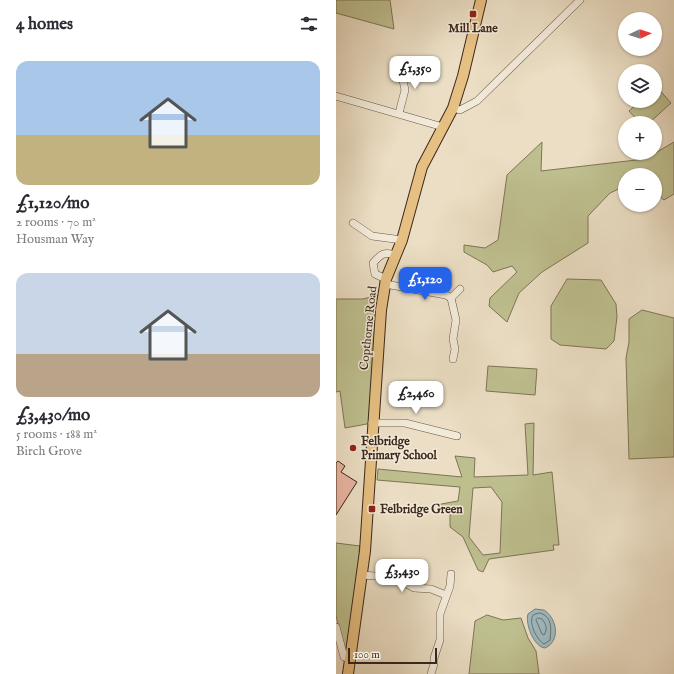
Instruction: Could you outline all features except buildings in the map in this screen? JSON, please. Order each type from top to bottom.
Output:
[{"type":"highway","name":"Copthorne Road","points":[[348,674],[365,551],[372,423],[381,310],[386,282],[395,255],[402,240],[422,167],[453,108],[463,76],[481,0]]},
{"type":"street","points":[[453,108],[460,110],[477,101],[580,0]]},
{"type":"street","points":[[399,113],[405,90],[400,66]]},
{"type":"street","points":[[336,96],[399,113],[443,127]]},
{"type":"street","points":[[353,223],[372,236],[402,240]]},
{"type":"street","points":[[395,255],[389,253],[380,255],[373,263],[375,274],[386,282],[446,295],[451,298],[456,320],[454,329],[453,359]]},
{"type":"street","points":[[451,298],[460,289]]},
{"type":"street","points":[[372,423],[405,423],[456,436]]},
{"type":"street","points":[[433,673],[434,658],[440,640],[440,614],[450,586],[451,574]]},
{"type":"street","points":[[362,575],[388,577],[414,588],[431,589],[446,595]]},
{"type":"street","points":[[336,627],[344,657],[350,659]]},
{"type":"green space","points":[[336,0],[390,0],[394,29],[336,13]]},
{"type":"green space","points":[[662,93],[671,103],[657,116],[634,116],[629,111],[632,108],[662,108]]},
{"type":"green space","points":[[542,142],[541,171],[636,160],[662,160],[662,149],[674,142],[674,194],[664,200],[662,198],[662,168],[618,168],[618,189],[610,193],[588,216],[588,243],[542,272],[519,293],[507,322],[489,306],[490,298],[517,272],[512,266],[493,272],[487,265],[464,252],[464,245],[485,248],[498,240],[507,175]]},
{"type":"green space","points":[[567,279],[601,280],[616,304],[617,317],[614,341],[606,349],[560,345],[551,339],[551,306]]},
{"type":"green space","points":[[383,294],[372,423],[345,428],[340,391],[336,392],[336,299],[363,299]]},
{"type":"green space","points":[[642,310],[674,318],[674,457],[629,459],[626,358],[629,342],[629,319]]},
{"type":"green space","points":[[488,366],[537,369],[535,395],[486,391]]},
{"type":"green space","points":[[534,423],[533,475],[552,472],[559,545],[553,545],[554,550],[489,559],[483,572],[478,570],[463,537],[450,527],[450,511],[436,505],[458,501],[460,487],[377,480],[378,469],[462,477],[455,456],[475,458],[474,477],[528,475],[525,424]],"holes":[[[491,487],[502,502],[500,553],[483,555],[469,537],[473,488]]]},
{"type":"green space","points":[[336,543],[360,546],[359,552],[361,552],[347,649],[344,649],[336,616]]},
{"type":"green space","points":[[487,615],[503,620],[521,618],[528,638],[536,651],[539,674],[469,674],[475,621]]},
{"type":"water","points":[[535,609],[544,610],[552,618],[554,624],[555,635],[550,645],[545,648],[537,644],[529,629],[527,618],[528,614]]},
{"type":"place","name":"Mill Lane","points":[[473,14]]},
{"type":"place","name":"Felbridge Primary School","points":[[353,448]]},
{"type":"place","name":"Felbridge Green","points":[[372,509]]}]
